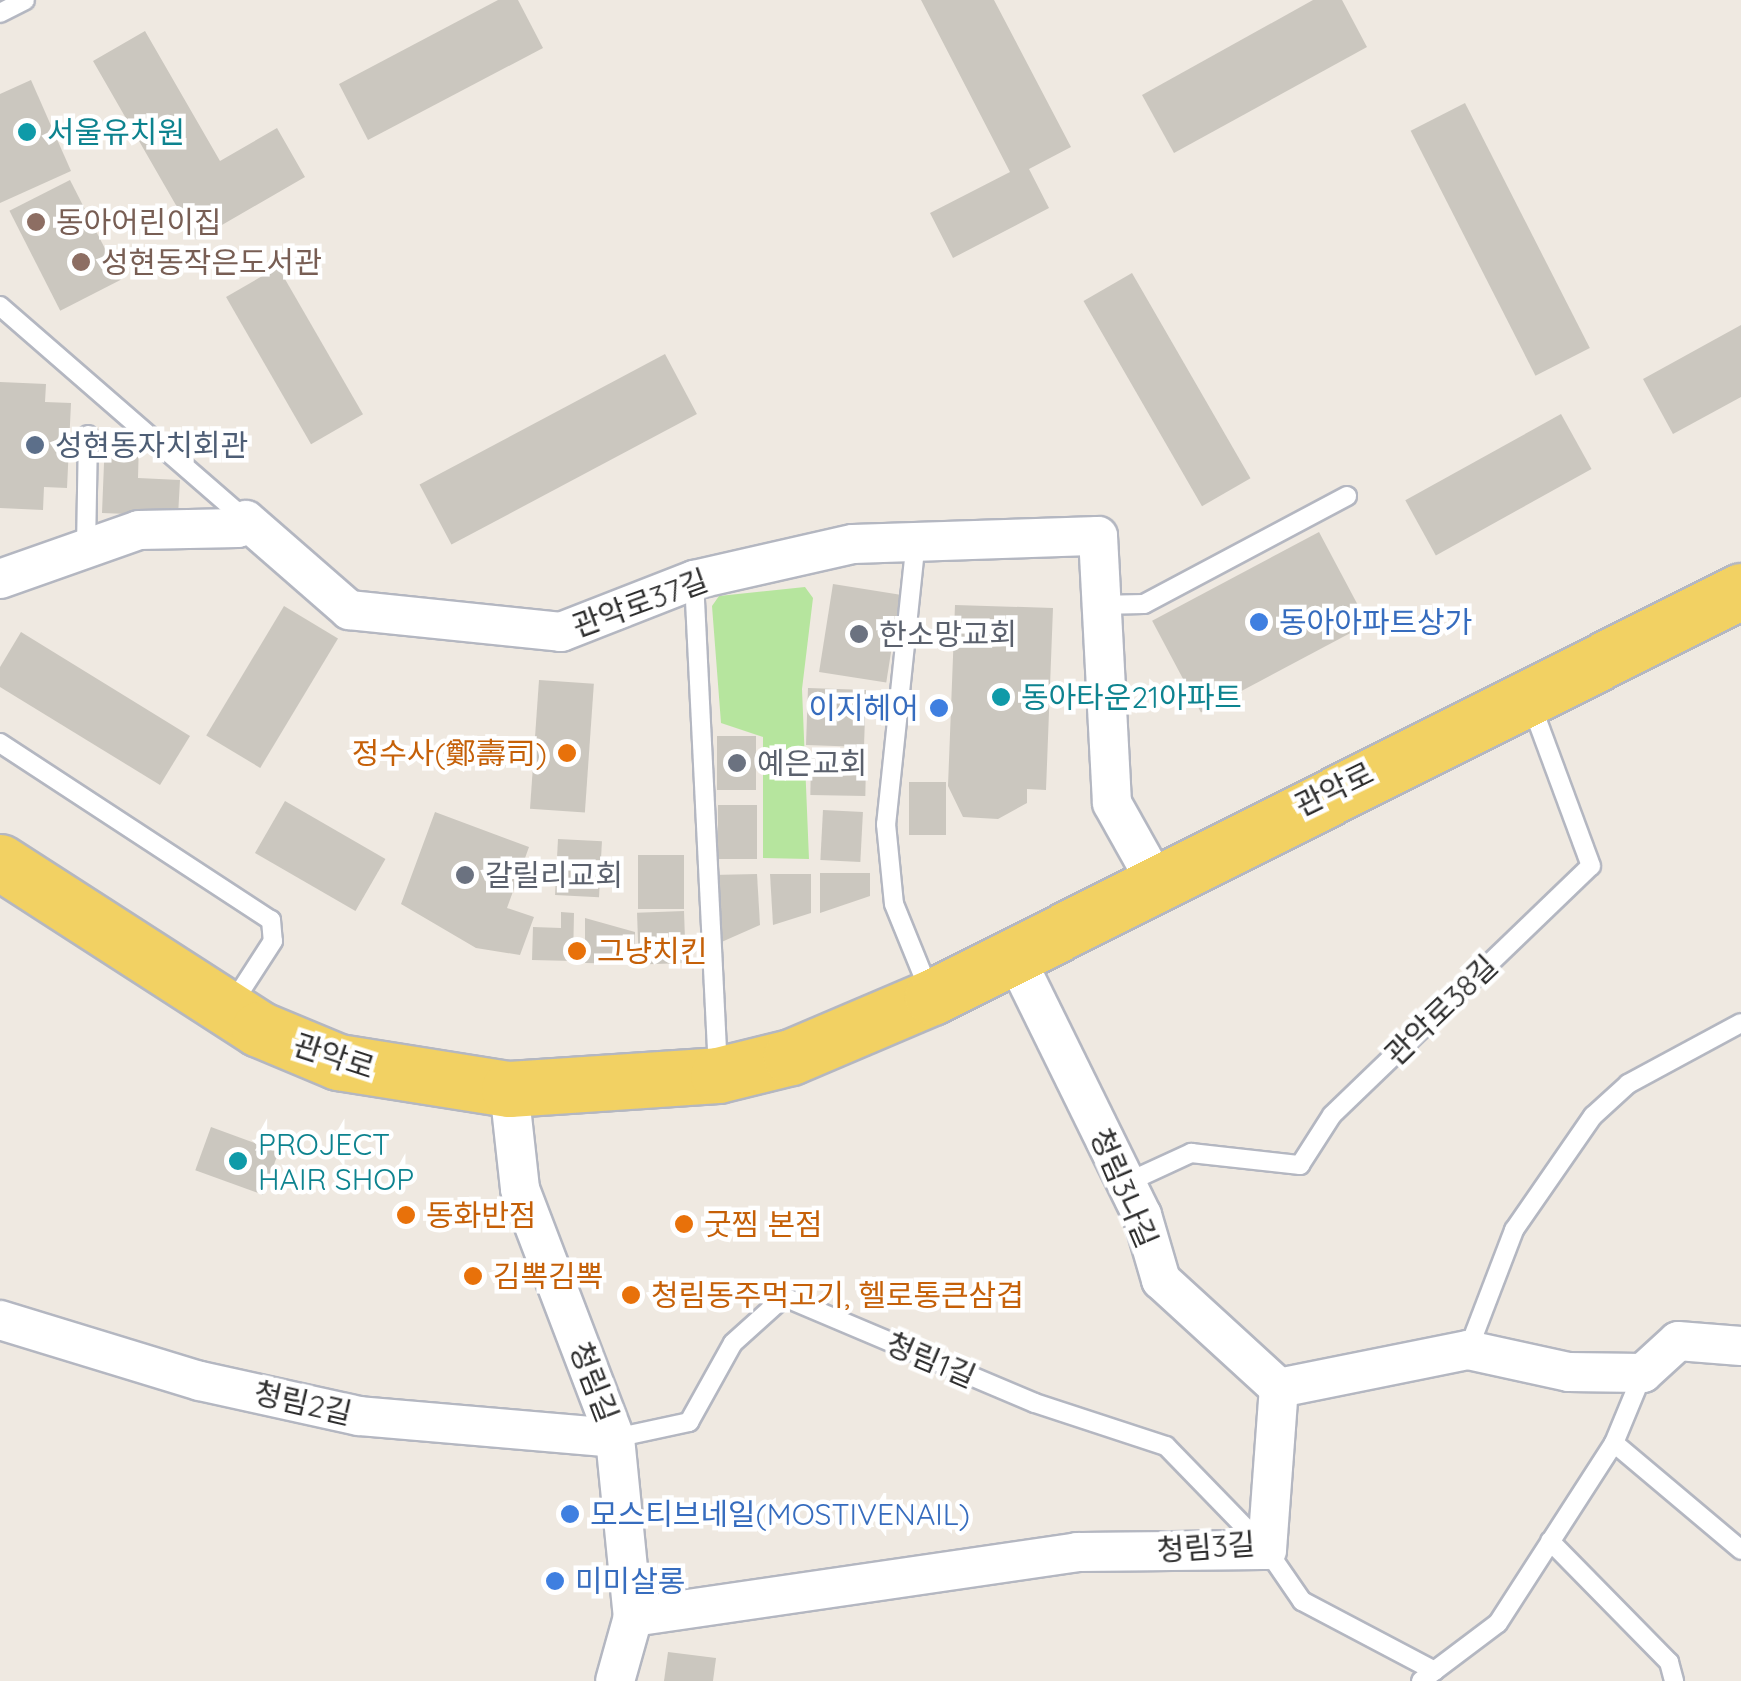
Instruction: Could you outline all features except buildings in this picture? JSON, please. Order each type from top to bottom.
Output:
[{"type":"main road","name":"관악로","points":[[0,862],[228,1010],[338,1062],[508,1089],[718,1075],[791,1058],[932,997],[1155,880],[1741,590]]},
{"type":"street","points":[[1,578],[139,530],[238,528],[246,520]]},
{"type":"street","name":"관악로37길","points":[[246,520],[325,597],[388,618],[561,632],[694,580],[916,540],[1098,536],[1098,605],[1112,803],[1155,880]]},
{"type":"street","name":"청림3나길","points":[[1013,953],[1126,1183],[1162,1280],[1280,1388]]},
{"type":"street","name":"청림길","points":[[508,1089],[520,1189],[615,1438],[634,1618],[615,1681]]},
{"type":"street","name":"청림2길","points":[[0,1320],[358,1416],[615,1438]]},
{"type":"street","points":[[1280,1388],[1468,1350],[1570,1372],[1643,1373],[1678,1341],[1741,1346]]},
{"type":"street","name":"청림3길","points":[[634,1618],[1077,1552],[1267,1550],[1280,1388]]},
{"type":"lane","points":[[0,13],[26,0]]},
{"type":"lane","name":"관악로37길","points":[[0,306],[246,520]]},
{"type":"lane","points":[[86,548],[88,436]]},
{"type":"lane","points":[[1098,605],[1144,604],[1347,496]]},
{"type":"lane","points":[[916,540],[886,824],[897,916],[932,997]]},
{"type":"lane","points":[[694,580],[718,1075]]},
{"type":"lane","name":"관악로38길","points":[[1126,1183],[1191,1153],[1300,1165],[1332,1115],[1591,866],[1527,695]]},
{"type":"lane","points":[[0,744],[271,920],[273,941],[228,1010]]},
{"type":"lane","points":[[1468,1350],[1514,1230],[1592,1116],[1628,1084],[1741,1023]]},
{"type":"lane","name":"청림1길","points":[[615,1438],[688,1422],[732,1342],[784,1297],[1035,1403],[1166,1446],[1267,1550]]},
{"type":"lane","points":[[1267,1550],[1302,1601],[1428,1676],[1498,1623],[1614,1444],[1643,1373]]},
{"type":"lane","points":[[1614,1444],[1741,1550]]},
{"type":"lane","points":[[1550,1541],[1669,1662],[1674,1681]]},
{"type":"green space","points":[[805,587],[813,598],[802,689],[809,859],[763,858],[763,737],[721,723],[712,606],[719,596]]},
{"type":"place","name":"서울유치원","points":[[27,132]]},
{"type":"place","name":"동아어린이집","points":[[36,222]]},
{"type":"place","name":"성현동작은도서관","points":[[81,262]]},
{"type":"place","name":"성현동자치회관","points":[[35,445]]},
{"type":"place","name":"동아아파트상가","points":[[1259,622]]},
{"type":"place","name":"한소망교회","points":[[859,634]]},
{"type":"place","name":"동아타운21아파트","points":[[1001,697]]},
{"type":"place","name":"이지헤어","points":[[939,708]]},
{"type":"place","name":"정수사(鄭壽司)","points":[[567,753]]},
{"type":"place","name":"예은교회","points":[[737,763]]},
{"type":"place","name":"갈릴리교회","points":[[465,875]]},
{"type":"place","name":"그냥치킨","points":[[577,951]]},
{"type":"place","name":"PROJECT HAIR SHOP","points":[[238,1161]]},
{"type":"place","name":"동화반점","points":[[406,1215]]},
{"type":"place","name":"굿찜 본점","points":[[684,1224]]},
{"type":"place","name":"김뽁김뽁","points":[[473,1276]]},
{"type":"place","name":"청림동주먹고기, 헬로통큰삼겹","points":[[631,1295]]},
{"type":"place","name":"모스티브네일(MOSTIVENAIL)","points":[[570,1514]]},
{"type":"place","name":"미미살롱","points":[[555,1581]]}]
